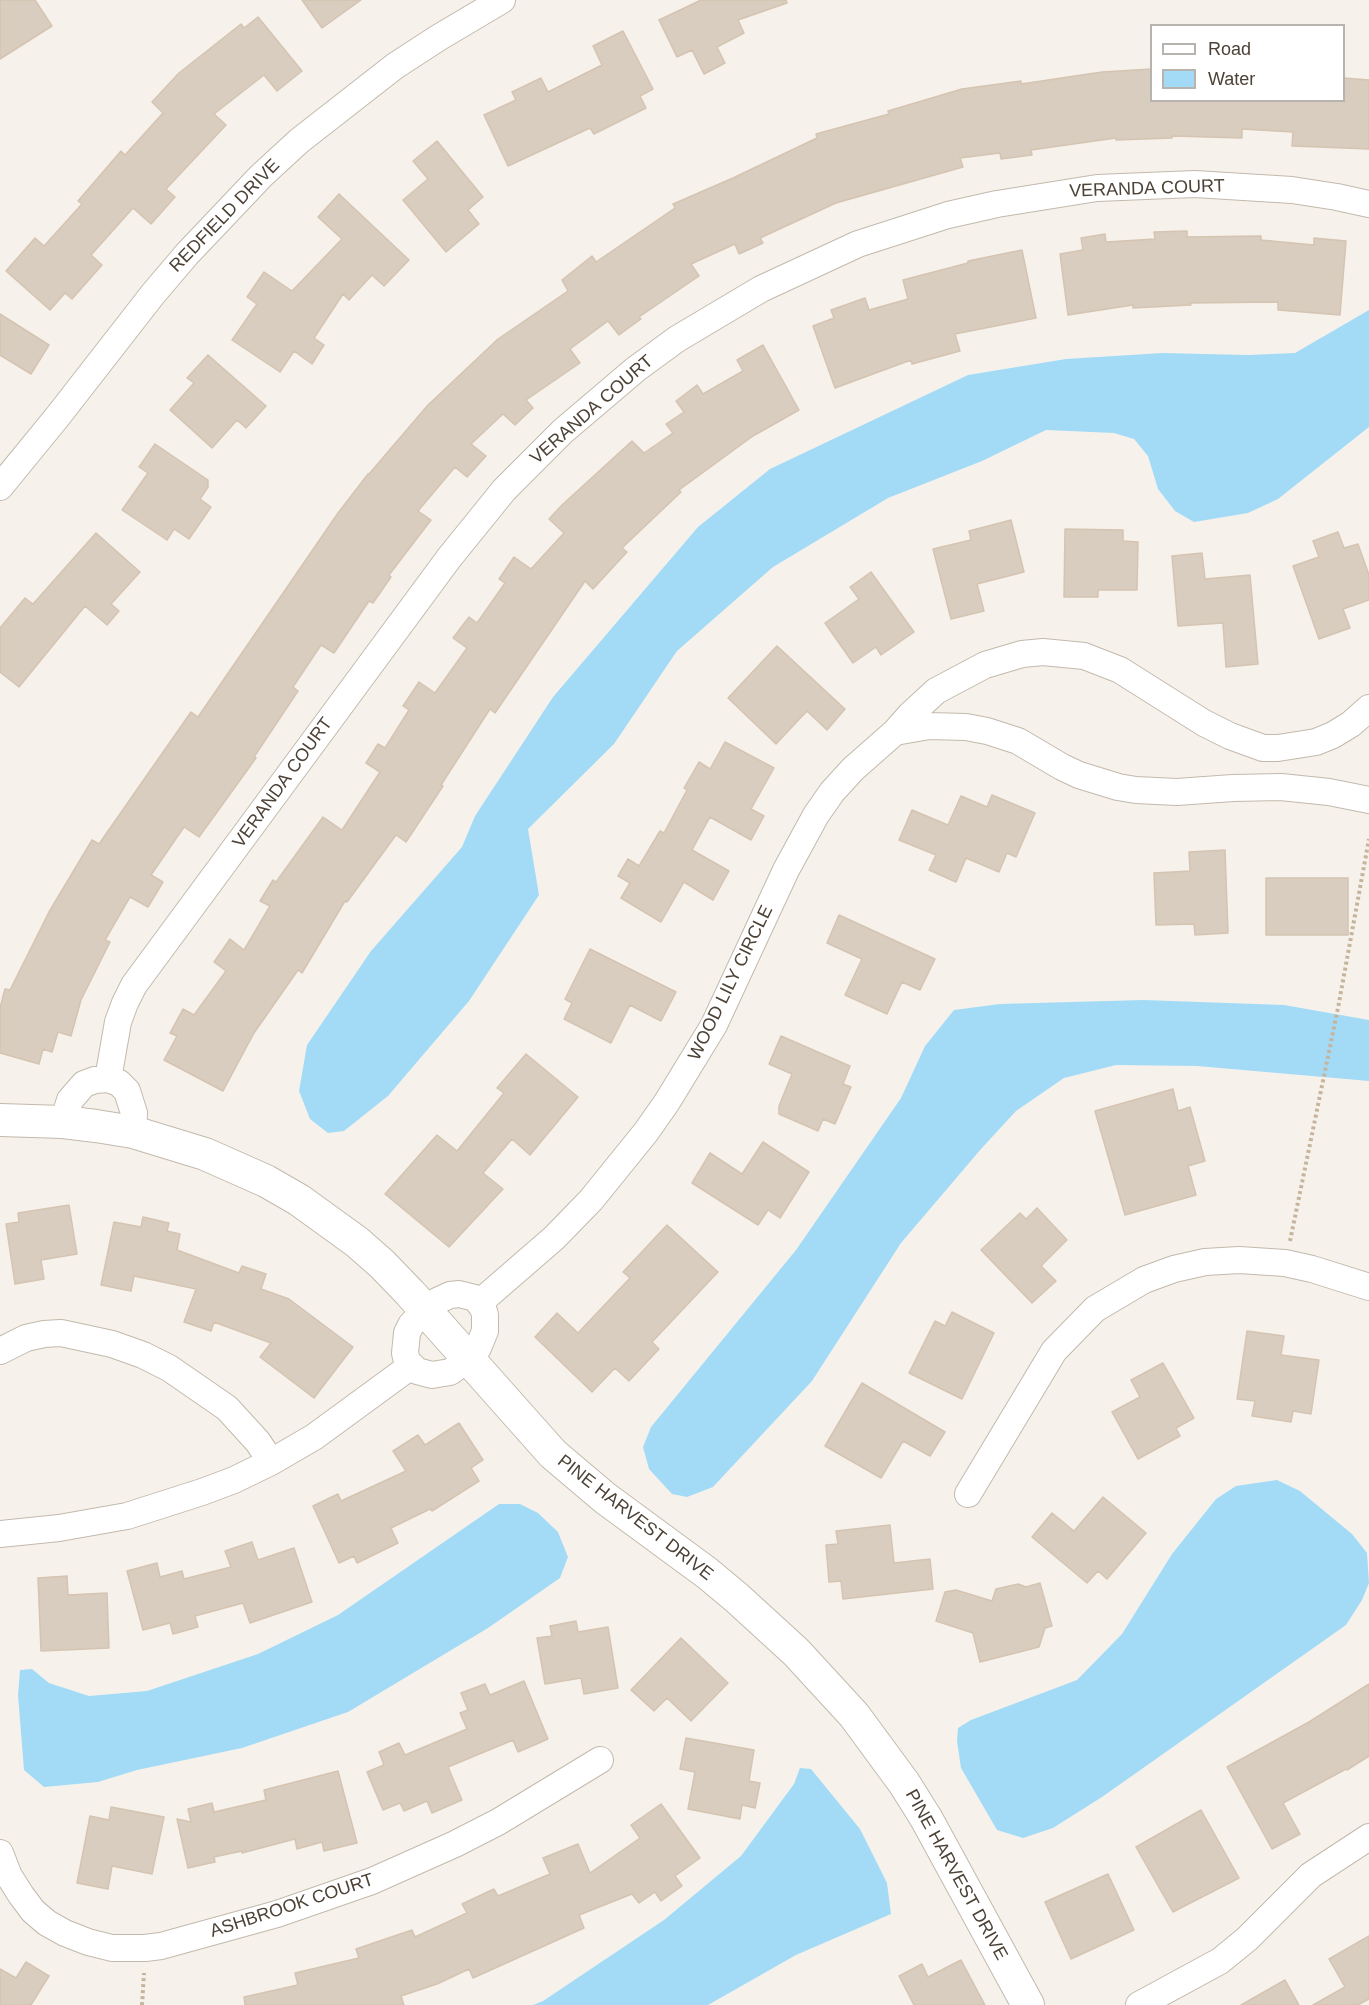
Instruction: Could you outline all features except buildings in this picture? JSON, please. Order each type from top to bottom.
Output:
[{"type":"street","name":"REDFIELD DRIVE","points":[[0,487],[153,294],[187,254],[261,176],[299,141],[395,66],[502,0]]},
{"type":"street","name":"VERANDA COURT","points":[[108,1079],[118,1022],[124,1003],[134,985],[455,550],[504,490],[563,431],[628,375],[677,339],[760,289],[858,244],[915,225],[997,204],[1096,188],[1195,184],[1292,190],[1337,196],[1369,204]]},
{"type":"street","name":"WOOD LILY CIRCLE","points":[[479,1303],[554,1238],[591,1200],[646,1132],[714,1025],[781,881],[816,815],[832,792],[853,769],[936,691],[1000,659],[1043,651],[1084,656],[1112,666],[1204,723],[1230,736],[1263,748],[1316,742],[1351,724],[1369,708]]},
{"type":"street","points":[[895,732],[929,726],[987,730],[1018,741],[1062,767],[1079,774],[1099,782],[1136,790],[1177,792],[1281,787],[1329,792],[1369,800]]},
{"type":"street","points":[[63,1122],[70,1100],[84,1084],[108,1079],[119,1083],[127,1091],[134,1113],[133,1132]]},
{"type":"street","name":"PINE HARVEST DRIVE","points":[[0,1120],[63,1122],[133,1132],[205,1154],[266,1181],[299,1200],[330,1221],[382,1264],[553,1454],[605,1498],[707,1573],[737,1598],[796,1652],[854,1715],[904,1783],[926,1818],[1028,2005]]},
{"type":"street","points":[[968,1494],[1054,1351],[1095,1308],[1144,1280],[1174,1269],[1239,1260],[1285,1263],[1369,1287]]},
{"type":"street","points":[[450,1295],[466,1295],[475,1298],[479,1303],[485,1315],[485,1331],[478,1348],[468,1359],[450,1372],[441,1374],[424,1374],[411,1366],[405,1353],[407,1333],[425,1310],[450,1295]]},
{"type":"street","points":[[0,1351],[26,1338],[61,1333],[112,1344],[143,1355],[169,1368],[227,1408],[258,1442],[271,1462]]},
{"type":"street","points":[[0,1534],[59,1528],[127,1516],[202,1492],[271,1462],[314,1437],[411,1366]]},
{"type":"street","name":"ASHBROOK COURT","points":[[0,1853],[9,1876],[21,1896],[47,1923],[88,1942],[112,1948],[145,1948],[183,1941],[278,1914],[372,1881],[445,1849],[498,1822],[600,1760]]},
{"type":"street","points":[[1138,2005],[1220,1961],[1247,1940],[1311,1875],[1369,1837]]},
{"type":"path","points":[[1285,1263],[1338,1008],[1369,839]]},
{"type":"path","points":[[142,2005],[145,1948]]},
{"type":"water","points":[[1369,310],[1369,427],[1278,499],[1248,513],[1194,522],[1175,511],[1158,489],[1148,456],[1134,439],[1114,433],[1046,430],[982,461],[888,498],[773,567],[677,651],[614,744],[528,829],[539,895],[469,1001],[388,1096],[344,1131],[328,1133],[310,1119],[299,1091],[307,1045],[371,951],[462,847],[475,816],[553,697],[698,527],[770,469],[968,375],[1066,359],[1162,353],[1248,355],[1295,353]]},
{"type":"water","points":[[1143,1000],[1284,1005],[1369,1020],[1369,1081],[1197,1066],[1116,1065],[1064,1078],[1016,1111],[981,1149],[901,1243],[812,1381],[713,1487],[687,1497],[672,1494],[649,1469],[643,1447],[651,1427],[796,1250],[901,1098],[925,1046],[954,1010],[1000,1004]]},
{"type":"water","points":[[1277,1480],[1300,1491],[1352,1534],[1367,1553],[1369,1583],[1362,1600],[1346,1625],[1102,1797],[1053,1828],[1023,1838],[997,1830],[961,1768],[957,1741],[958,1728],[971,1720],[1077,1680],[1122,1634],[1172,1554],[1216,1499],[1236,1486]]},
{"type":"water","points":[[499,1504],[520,1504],[538,1513],[558,1532],[568,1557],[560,1578],[488,1628],[348,1712],[242,1748],[137,1770],[98,1782],[44,1787],[24,1770],[18,1695],[20,1670],[32,1669],[49,1683],[89,1696],[147,1691],[258,1654],[338,1615]]},
{"type":"water","points":[[800,1768],[811,1769],[860,1829],[887,1883],[891,1914],[796,1955],[708,2005],[533,2005],[543,2001],[664,1920],[741,1856],[794,1784]]}]
